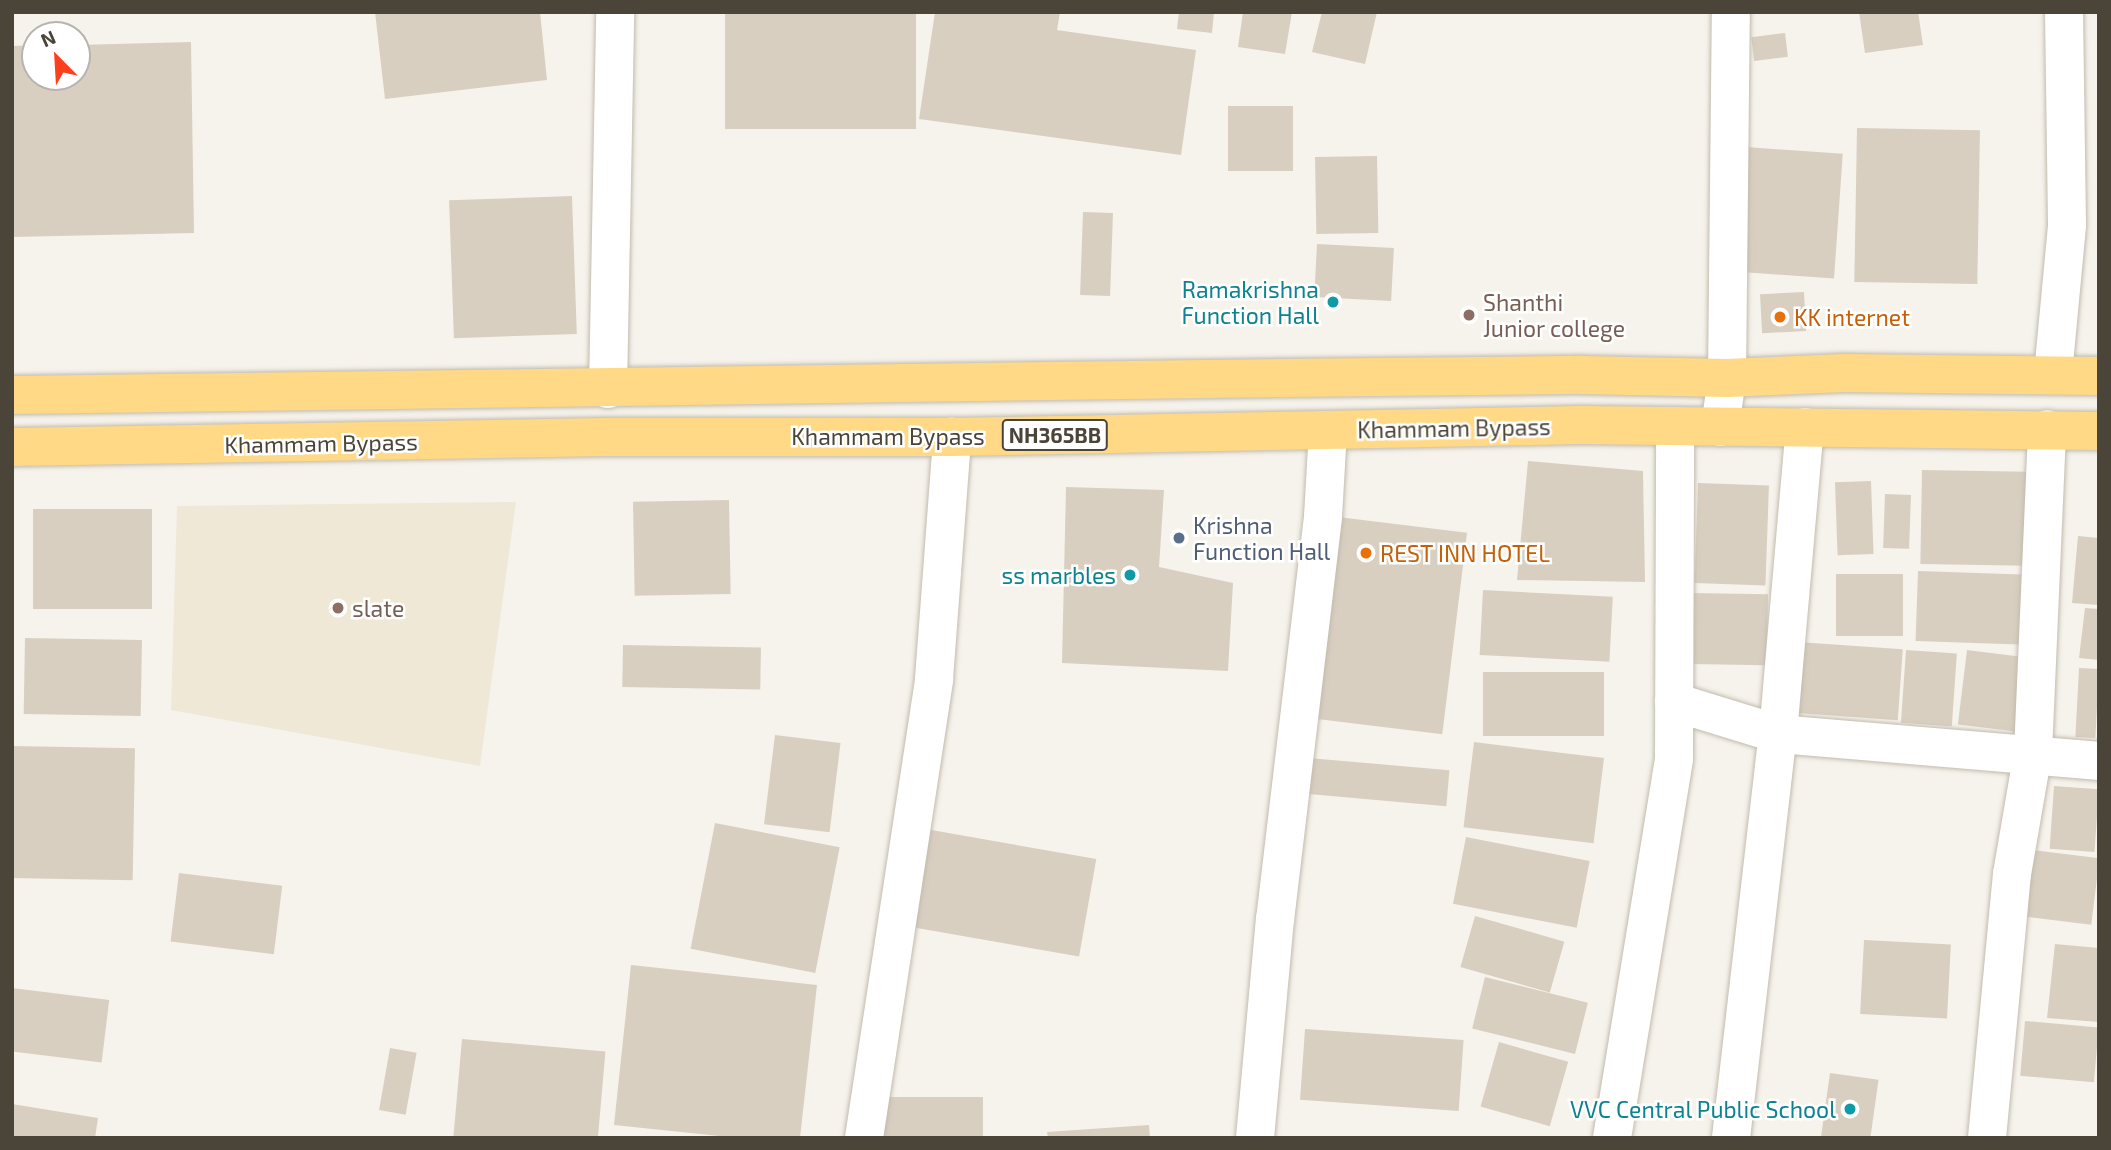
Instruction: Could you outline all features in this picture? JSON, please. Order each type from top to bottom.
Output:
[{"type":"highway","points":[[12,394],[608,389],[1349,377],[1582,375],[1727,378],[1844,373],[2099,376]]},
{"type":"highway","name":"Khammam Bypass","points":[[12,447],[608,437],[952,437],[1675,426],[2099,431]]},
{"type":"street","points":[[608,389],[615,12]]},
{"type":"street","points":[[1720,427],[1727,378],[1731,12]]},
{"type":"street","points":[[2053,374],[2067,225],[2064,12]]},
{"type":"street","points":[[1612,1138],[1674,758],[1675,426]]},
{"type":"street","points":[[1731,1138],[1778,734],[1805,427]]},
{"type":"street","points":[[1987,1138],[2012,874],[2034,753],[2047,429]]},
{"type":"street","points":[[1255,1138],[1275,920],[1323,517],[1328,430]]},
{"type":"street","points":[[864,1138],[934,679],[952,437]]},
{"type":"street","points":[[1674,702],[1778,734],[2034,753],[2099,761]]},
{"type":"shaded area","name":"slate","points":[[516,502],[480,766],[171,710],[177,506]]},
{"type":"building","points":[[375,12],[540,12],[547,80],[385,99]]},
{"type":"building","points":[[725,12],[916,12],[916,129],[725,129]]},
{"type":"building","points":[[935,12],[1060,12],[1057,30],[1196,50],[1181,155],[919,119]]},
{"type":"building","points":[[1179,12],[1214,12],[1212,33],[1177,29]]},
{"type":"building","points":[[1243,12],[1292,12],[1285,54],[1238,47]]},
{"type":"building","points":[[1322,12],[1377,12],[1365,64],[1312,52]]},
{"type":"building","points":[[1859,12],[1918,12],[1923,45],[1865,53]]},
{"type":"building","points":[[1785,33],[1788,57],[1754,61],[1751,37]]},
{"type":"building","points":[[191,42],[194,233],[12,237],[12,46],[21,46],[21,91],[91,91],[91,45]]},
{"type":"building","points":[[1228,106],[1293,106],[1293,171],[1228,171]]},
{"type":"building","points":[[1857,128],[1980,130],[1977,284],[1854,282]]},
{"type":"building","points":[[1746,147],[1843,154],[1834,278],[1737,272]]},
{"type":"building","points":[[1377,156],[1378,233],[1316,234],[1315,157]]},
{"type":"building","points":[[572,196],[577,334],[454,338],[449,200]]},
{"type":"building","points":[[1083,212],[1113,213],[1110,296],[1080,295]]},
{"type":"building","points":[[1317,244],[1394,248],[1391,301],[1314,297]]},
{"type":"building","points":[[1804,292],[1806,331],[1762,333],[1760,294]]},
{"type":"building","points":[[1528,461],[1643,471],[1645,582],[1517,580]]},
{"type":"building","points":[[1922,470],[2028,472],[2026,566],[1920,564]]},
{"type":"building","points":[[1871,481],[1874,554],[1838,555],[1835,482]]},
{"type":"building","points":[[1698,483],[1769,485],[1765,585],[1695,583]]},
{"type":"building","name":"ss marbles","points":[[1066,487],[1164,490],[1159,567],[1233,583],[1228,671],[1062,663]]},
{"type":"building","points":[[1885,494],[1911,495],[1909,549],[1883,548]]},
{"type":"building","points":[[729,500],[731,594],[635,596],[633,502]]},
{"type":"building","points":[[33,509],[152,509],[152,609],[33,609]]},
{"type":"building","points":[[1338,517],[1467,533],[1442,734],[1313,718]]},
{"type":"building","points":[[2078,536],[2099,538],[2099,605],[2072,603]]},
{"type":"building","points":[[1918,571],[2029,575],[2026,645],[1916,641]]},
{"type":"building","points":[[1836,574],[1903,574],[1903,636],[1836,636]]},
{"type":"building","points":[[1483,590],[1613,597],[1609,662],[1480,655]]},
{"type":"building","points":[[1691,593],[1768,594],[1767,665],[1690,664]]},
{"type":"building","points":[[2085,608],[2099,609],[2099,660],[2079,658]]},
{"type":"building","points":[[25,638],[142,640],[141,716],[24,714]]},
{"type":"building","points":[[1798,642],[1903,649],[1898,720],[1793,713]]},
{"type":"building","points":[[623,645],[761,647],[760,689],[622,687]]},
{"type":"building","points":[[1906,650],[1957,654],[1952,726],[1901,723]]},
{"type":"building","points":[[1967,650],[2034,658],[2024,733],[1958,724]]},
{"type":"building","points":[[2079,668],[2099,669],[2095,738],[2075,737]]},
{"type":"building","points":[[1483,672],[1604,672],[1604,736],[1483,736]]},
{"type":"building","points":[[775,735],[841,743],[830,832],[764,824]]},
{"type":"building","points":[[1474,742],[1604,758],[1594,843],[1464,827]]},
{"type":"building","points":[[12,746],[135,748],[133,880],[12,878]]},
{"type":"building","points":[[1309,758],[1449,770],[1446,806],[1306,794]]},
{"type":"building","points":[[2054,786],[2099,789],[2094,852],[2050,849]]},
{"type":"building","points":[[715,823],[840,847],[815,973],[691,949]]},
{"type":"building","points":[[920,828],[1096,859],[1079,957],[903,925]]},
{"type":"building","points":[[1466,837],[1590,861],[1577,928],[1453,904]]},
{"type":"building","points":[[2024,849],[2099,858],[2091,925],[2016,916]]},
{"type":"building","points":[[179,873],[282,886],[274,954],[171,941]]},
{"type":"building","points":[[1475,916],[1564,942],[1550,993],[1460,967]]},
{"type":"building","points":[[1864,940],[1951,945],[1947,1018],[1860,1014]]},
{"type":"building","points":[[2055,944],[2099,948],[2099,1022],[2047,1018]]},
{"type":"building","points":[[631,965],[817,985],[800,1138],[738,1138],[614,1125]]},
{"type":"building","points":[[1485,977],[1588,1003],[1575,1054],[1472,1028]]},
{"type":"building","points":[[12,988],[109,1000],[102,1062],[12,1051]]},
{"type":"building","points":[[2025,1021],[2099,1027],[2094,1082],[2020,1076]]},
{"type":"building","points":[[1305,1029],[1464,1040],[1459,1111],[1300,1100]]},
{"type":"building","points":[[462,1039],[605,1052],[598,1138],[453,1138]]},
{"type":"building","points":[[1499,1042],[1568,1062],[1550,1126],[1481,1106]]},
{"type":"building","points":[[390,1048],[417,1053],[406,1115],[379,1110]]},
{"type":"building","name":"VVC Central Public School","points":[[1830,1073],[1879,1080],[1870,1138],[1821,1138]]},
{"type":"building","points":[[870,1097],[983,1097],[983,1138],[870,1138]]},
{"type":"building","points":[[12,1104],[98,1118],[95,1138],[12,1138]]},
{"type":"building","points":[[1149,1125],[1150,1138],[1048,1138],[1047,1132]]},
{"type":"place","name":"Ramakrishna Function Hall","points":[[1333,302]]},
{"type":"place","name":"Shanthi Junior college","points":[[1469,315]]},
{"type":"place","name":"KK internet","points":[[1780,317]]},
{"type":"place","name":"Krishna Function Hall","points":[[1179,538]]},
{"type":"place","name":"REST INN HOTEL","points":[[1366,553]]},
{"type":"place","name":"ss marbles","points":[[1130,575]]},
{"type":"place","name":"slate","points":[[338,608]]},
{"type":"place","name":"VVC Central Public School","points":[[1850,1109]]}]
